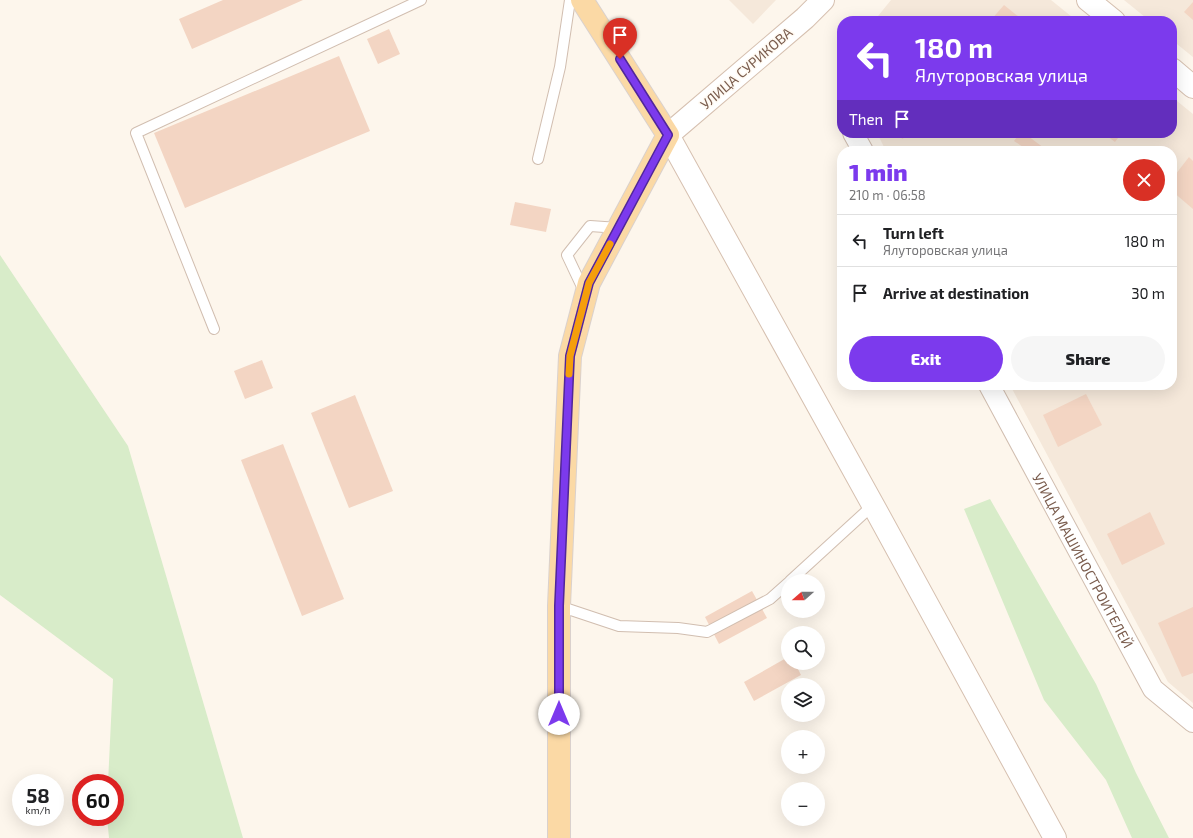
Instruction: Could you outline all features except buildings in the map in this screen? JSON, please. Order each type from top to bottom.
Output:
[{"type":"main road","points":[[559,838],[559,606],[570,356],[589,283],[668,135],[582,0]]},
{"type":"street","points":[[1088,0],[1108,16]]},
{"type":"street","name":"УЛИЦА СУРИКОВА","points":[[668,135],[805,18],[814,3]]},
{"type":"street","points":[[1177,74],[1193,87]]},
{"type":"street","points":[[668,135],[1055,838]]},
{"type":"street","name":"УЛИЦА МАШИНОСТРОИТЕЛЕЙ","points":[[992,390],[1153,689],[1193,722]]},
{"type":"lane","points":[[214,329],[136,133],[421,0]]},
{"type":"lane","points":[[538,160],[560,67],[570,0]]},
{"type":"lane","points":[[586,296],[567,255],[590,226],[619,228]]},
{"type":"lane","points":[[798,574],[873,505]]},
{"type":"lane","points":[[559,606],[619,626],[678,628],[707,632],[770,599],[781,589]]},
{"type":"shaded area","points":[[729,0],[776,0],[753,24]]},
{"type":"shaded area","points":[[891,0],[1051,0],[1071,16],[878,16]]},
{"type":"shaded area","points":[[1124,0],[1193,0],[1193,57],[1177,44],[1177,16],[1144,16]]},
{"type":"shaded area","points":[[1177,101],[1193,114],[1193,703],[1168,682],[1013,390],[1177,390],[1177,146],[884,146],[880,138],[1177,138]]},
{"type":"green space","points":[[0,255],[128,446],[243,838],[109,838],[108,826],[124,826],[124,774],[108,774],[113,679],[0,595]]},
{"type":"green space","points":[[990,499],[1096,684],[1136,773],[1169,838],[1132,838],[1106,780],[1044,700],[964,509]]},
{"type":"slow traffic","points":[[569,374],[570,356],[589,283],[610,244]]},
{"type":"route","points":[[559,714],[559,606],[570,356],[589,283],[668,135],[620,59]]}]
